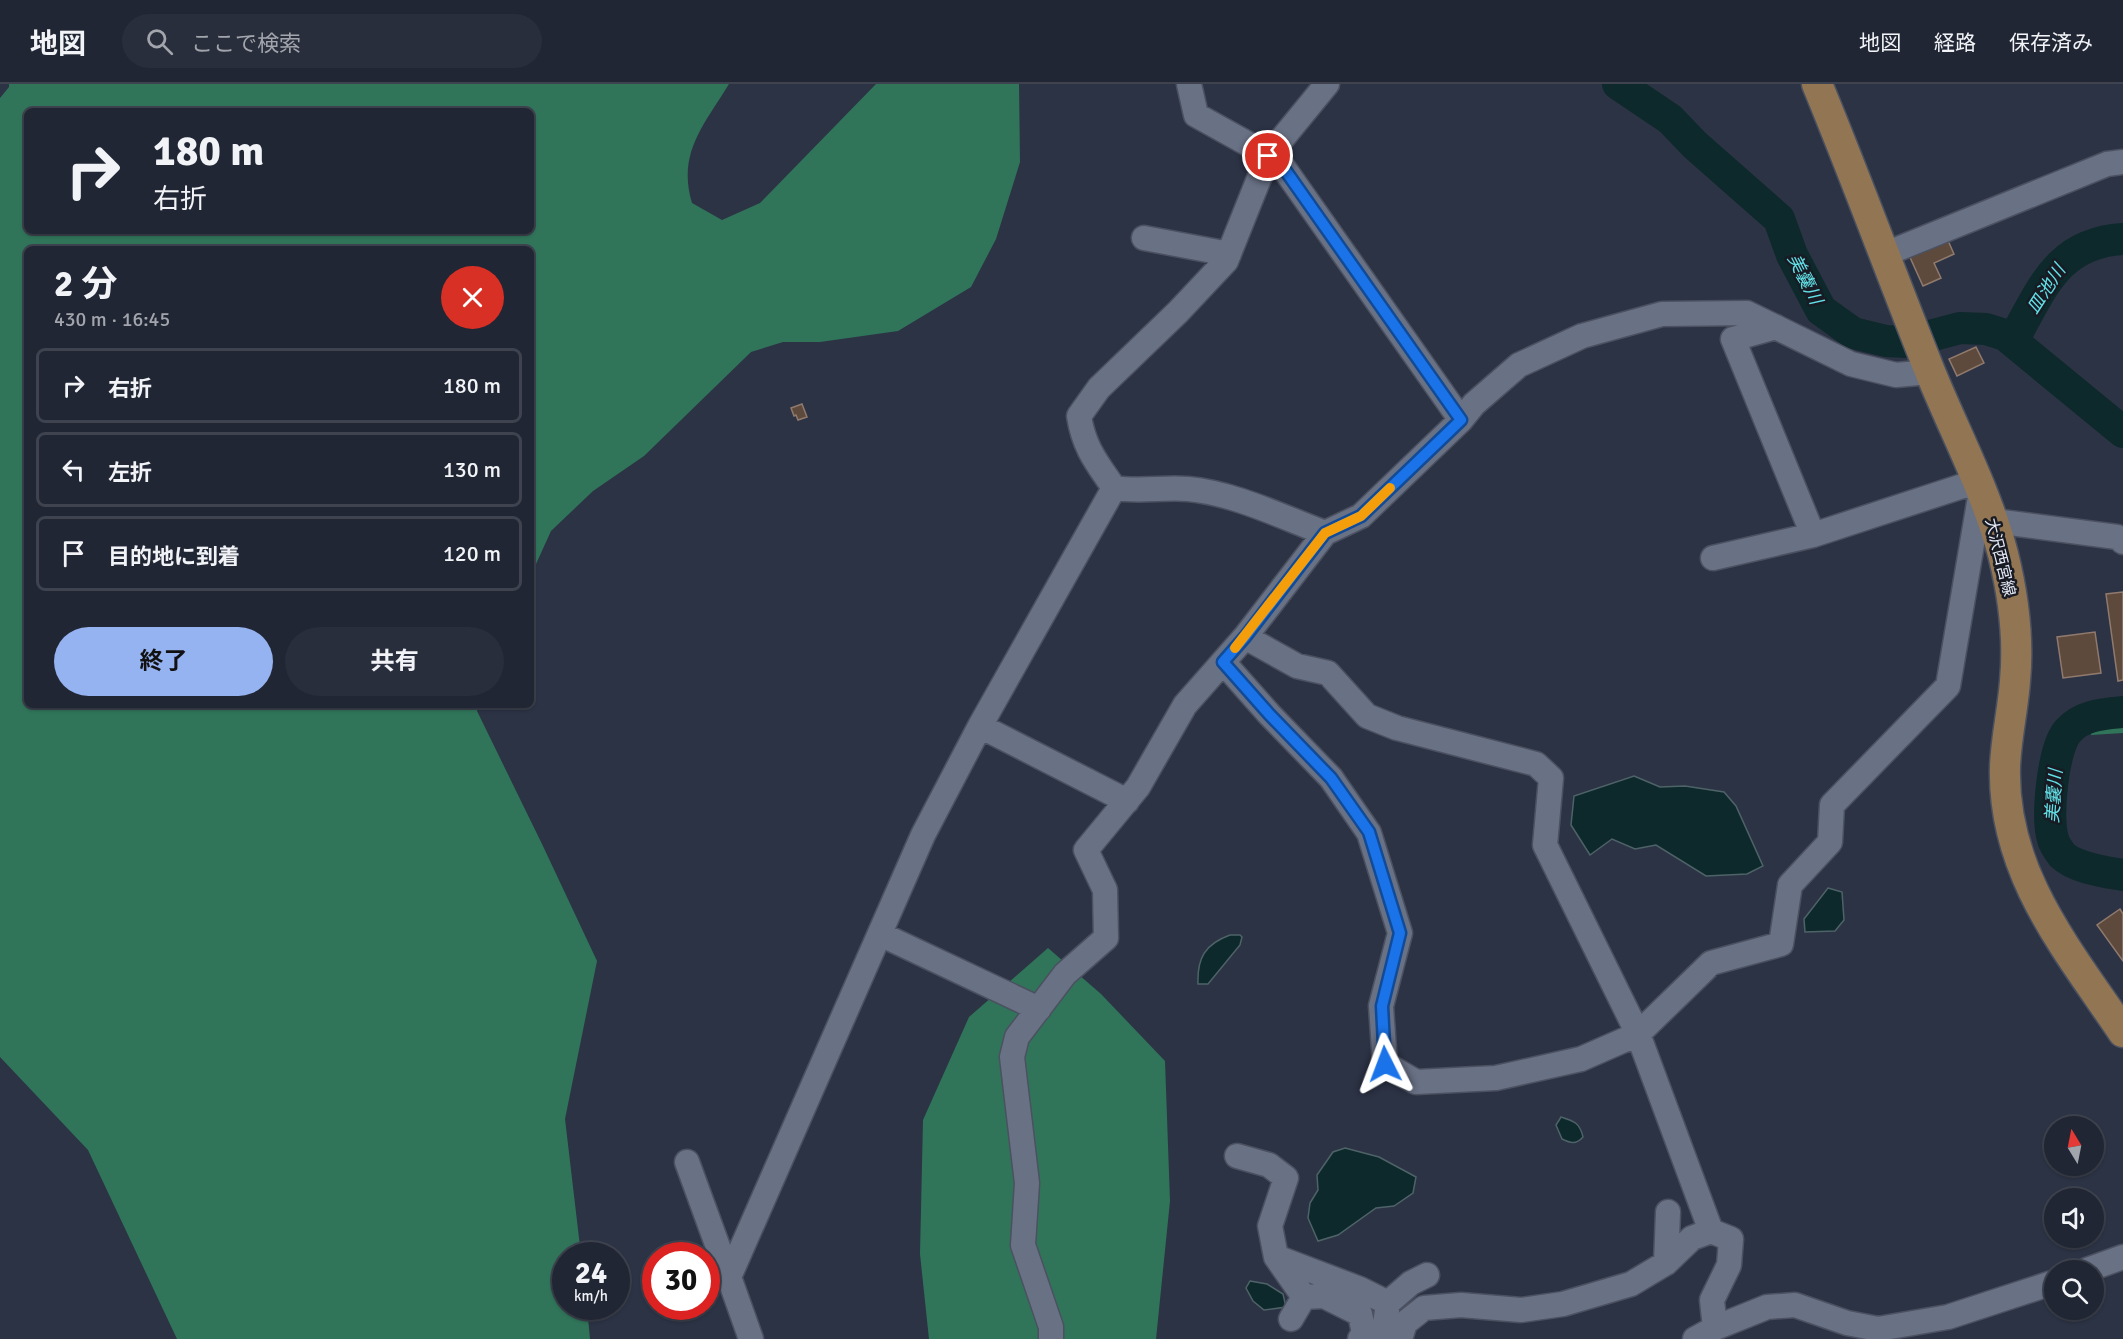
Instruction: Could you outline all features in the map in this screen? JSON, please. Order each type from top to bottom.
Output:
[{"type":"main road","name":"大沢西宮線","points":[[1817,84],[1909,321],[1994,521],[2004,557],[2015,617],[2015,680],[2008,723],[2005,768],[2007,806],[2015,847],[2028,884],[2046,916],[2123,1032]]},
{"type":"street","points":[[1189,84],[1196,115],[1277,160],[1283,167],[1461,420]]},
{"type":"street","points":[[1114,489],[1092,456],[1083,437],[1079,416],[1099,387],[1178,312],[1226,261],[1268,156],[1327,84]]},
{"type":"street","points":[[1883,255],[2107,164],[2123,162]]},
{"type":"street","points":[[1144,238],[1229,254]]},
{"type":"street","points":[[1051,1339],[1051,1327],[1023,1245],[1027,1183],[1012,1057],[1017,1037],[1065,974],[1106,938],[1105,890],[1086,850],[1138,787],[1185,705],[1245,637],[1325,533],[1361,516],[1461,420],[1474,404],[1519,365],[1582,336],[1662,314],[1747,313],[1851,364],[1896,375],[1928,367]]},
{"type":"street","points":[[1776,327],[1733,339],[1813,535]]},
{"type":"street","points":[[1223,662],[1331,778],[1369,832],[1400,933],[1382,1006],[1385,1064],[1416,1082],[1496,1078],[1581,1059],[1638,1034],[1711,963],[1781,944],[1790,885],[1830,842],[1832,805],[1948,686],[1979,486],[1813,535],[1713,558]]},
{"type":"street","points":[[1114,489],[1189,489],[1238,500],[1325,533]]},
{"type":"street","points":[[729,1277],[923,835],[980,726],[1114,489]]},
{"type":"street","points":[[1994,521],[2116,537],[2123,542]]},
{"type":"street","points":[[1245,637],[1297,666],[1328,673],[1367,716],[1397,728],[1536,764],[1551,778],[1545,845],[1638,1034],[1711,1231]]},
{"type":"street","points":[[980,726],[1127,801]]},
{"type":"street","points":[[880,934],[1038,1009]]},
{"type":"street","points":[[1237,1156],[1269,1165],[1286,1179],[1270,1226],[1276,1257],[1304,1297]]},
{"type":"street","points":[[687,1162],[751,1339]]},
{"type":"street","points":[[1666,1263],[1668,1212]]},
{"type":"street","points":[[1400,1339],[1405,1323],[1424,1308],[1461,1305],[1521,1310],[1563,1304],[1631,1284],[1666,1263],[1692,1238],[1711,1231],[1731,1239],[1729,1266],[1712,1300],[1705,1333]]},
{"type":"street","points":[[1276,1257],[1360,1289],[1388,1303]]},
{"type":"street","points":[[2104,1264],[2123,1257]]},
{"type":"street","points":[[1383,1339],[1388,1303],[1411,1282],[1428,1275]]},
{"type":"street","points":[[1705,1333],[1767,1306],[1795,1305],[1847,1323],[1878,1329],[1948,1317],[2044,1286]]},
{"type":"street","points":[[1304,1297],[1324,1296],[1360,1314],[1364,1333],[1360,1339]]},
{"type":"street","points":[[1292,1319],[1304,1297]]},
{"type":"green space","points":[[9,84],[729,84],[702,126],[688,169],[688,185],[692,203],[722,220],[760,203],[876,84],[1019,84],[1020,162],[996,239],[971,287],[898,331],[820,342],[783,342],[751,352],[644,456],[593,491],[551,531],[534,568],[534,246],[24,246],[24,708],[478,708],[477,711],[597,961],[565,1119],[579,1242],[552,1242],[552,1320],[588,1320],[590,1339],[177,1339],[88,1150],[0,1057],[0,98]]},
{"type":"green space","points":[[2123,718],[2123,733],[2091,735],[2090,723]]},
{"type":"green space","points":[[1048,948],[1101,994],[1165,1061],[1170,1201],[1156,1339],[929,1339],[920,1254],[923,1120],[969,1017]]},
{"type":"shaded area","points":[[1634,776],[1660,787],[1685,786],[1724,792],[1736,806],[1763,866],[1747,874],[1706,876],[1656,845],[1635,849],[1612,839],[1590,855],[1571,825],[1574,796]]},
{"type":"shaded area","points":[[1828,888],[1842,892],[1844,920],[1835,931],[1805,932],[1804,919]]},
{"type":"shaded area","points":[[1230,935],[1242,937],[1240,945],[1208,984],[1198,984],[1199,967],[1204,953],[1214,943]]},
{"type":"shaded area","points":[[1561,1117],[1573,1121],[1578,1126],[1583,1137],[1580,1140],[1568,1142],[1562,1139],[1556,1125]]},
{"type":"shaded area","points":[[1345,1148],[1379,1157],[1416,1177],[1413,1193],[1394,1206],[1376,1208],[1338,1235],[1318,1241],[1308,1218],[1310,1203],[1318,1190],[1317,1175],[1333,1152]]},
{"type":"shaded area","points":[[1250,1281],[1267,1284],[1283,1294],[1286,1307],[1264,1310],[1253,1301],[1246,1288]]},
{"type":"building","points":[[1946,236],[1954,254],[1934,263],[1941,278],[1923,286],[1908,253]]},
{"type":"building","points":[[1976,347],[1984,363],[1957,376],[1949,359]]},
{"type":"building","points":[[802,404],[807,417],[798,420],[791,408]]},
{"type":"building","points":[[2123,592],[2123,680],[2118,681],[2106,594]]},
{"type":"building","points":[[2095,632],[2101,673],[2063,678],[2057,637]]},
{"type":"building","points":[[2120,909],[2123,914],[2123,961],[2097,925]]},
{"type":"waterway","name":"美嚢川","points":[[1618,84],[1670,119],[1695,145],[1779,219],[1792,255],[1821,310],[1853,333],[1886,341],[1907,342],[1960,328],[1986,329],[2005,335],[2123,432]]},
{"type":"waterway","name":"皿池川","points":[[2013,340],[2043,287],[2066,260],[2082,249],[2100,242],[2123,239]]},
{"type":"waterway","name":"美嚢川","points":[[2123,712],[2086,718],[2068,731],[2058,752],[2052,783],[2050,816],[2054,841],[2062,855],[2083,866],[2123,875]]},
{"type":"slow traffic","points":[[1235,648],[1325,533],[1361,516],[1390,488]]},
{"type":"route","points":[[1268,156],[1277,160],[1283,167],[1461,420],[1361,516],[1325,533],[1223,662],[1331,778],[1369,832],[1400,933],[1382,1006],[1385,1064]]}]
